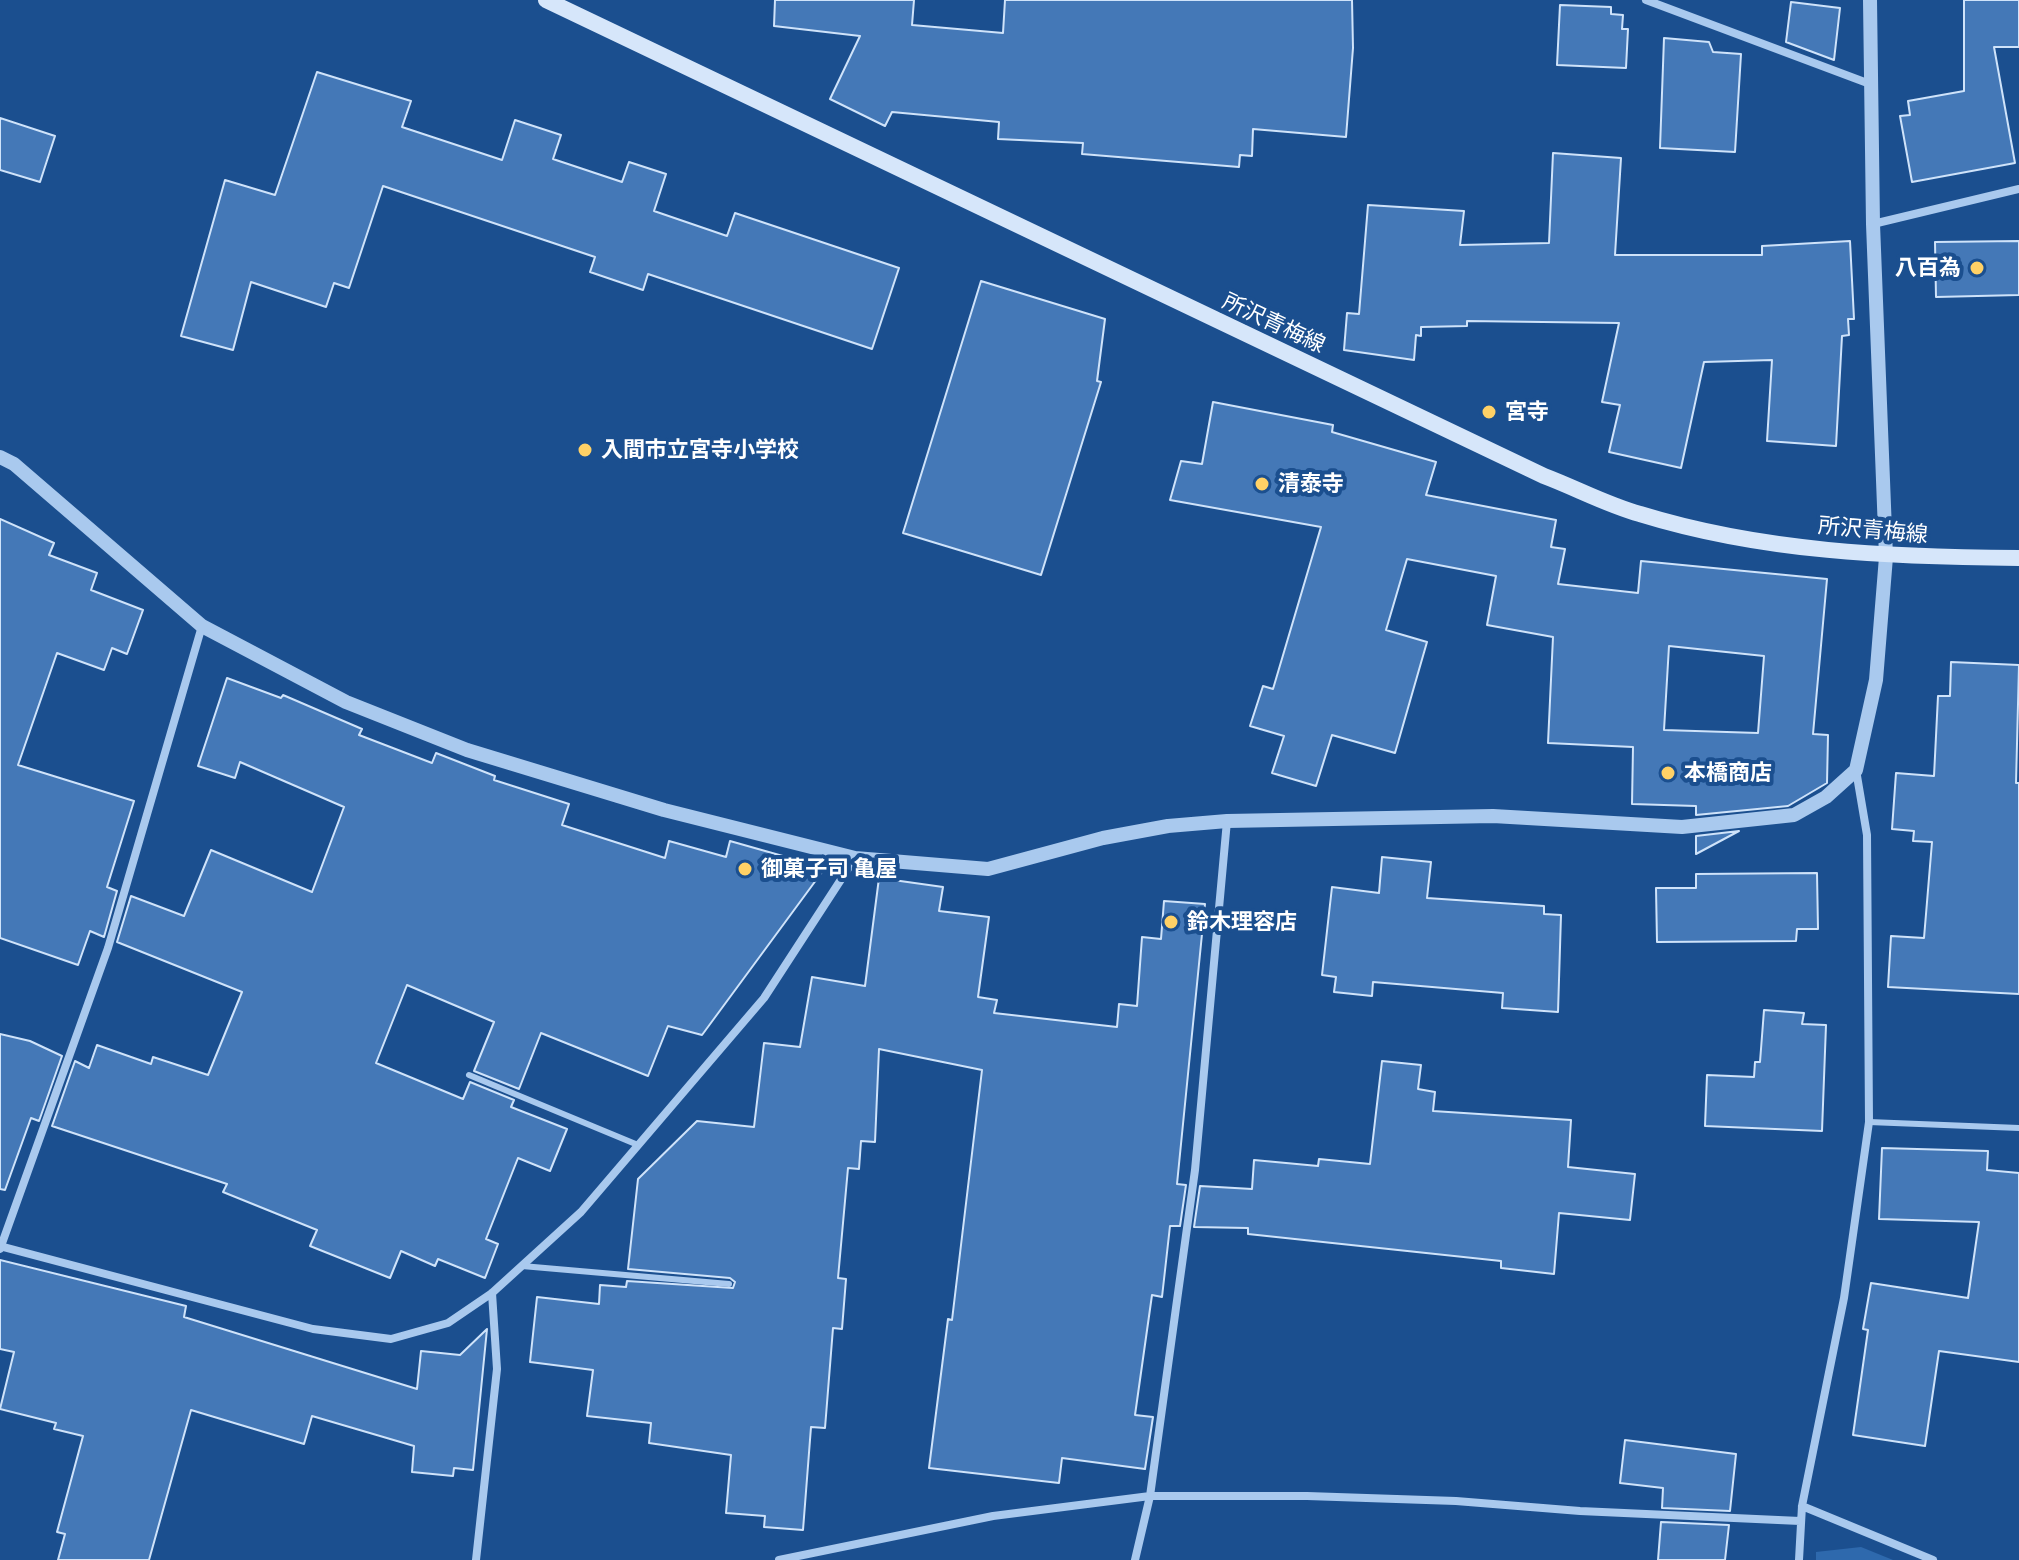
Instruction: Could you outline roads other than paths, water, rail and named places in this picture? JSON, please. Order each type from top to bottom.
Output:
[{"type":"main road","name":"所沢青梅線","points":[[546,0],[1544,476],[1639,514],[1746,539],[1886,557],[2019,558]]},
{"type":"street","points":[[1646,0],[1870,84]]},
{"type":"street","points":[[1799,1560],[1802,1506],[1844,1298],[1869,1122],[1867,835],[1856,770],[1876,680],[1886,557],[1873,224],[1870,0]]},
{"type":"street","points":[[1873,224],[2019,189]]},
{"type":"street","points":[[0,457],[14,464],[202,626],[346,702],[467,750],[664,810],[855,858],[988,869],[1103,838],[1168,826],[1227,821],[1493,816],[1682,827],[1794,815],[1826,797],[1856,770]]},
{"type":"street","points":[[202,626],[108,948],[0,1248],[313,1329],[391,1339],[448,1323],[492,1293],[581,1212],[764,998],[855,858]]},
{"type":"street","points":[[1135,1560],[1150,1496],[1195,1170],[1227,821]]},
{"type":"street","points":[[476,1560],[497,1369],[492,1293]]},
{"type":"street","points":[[779,1560],[993,1516],[1150,1496],[1307,1496],[1456,1501],[1580,1511],[1800,1521]]},
{"type":"street","points":[[1802,1506],[1933,1560]]},
{"type":"lane","points":[[469,1075],[638,1145]]},
{"type":"lane","points":[[1869,1122],[2019,1128]]},
{"type":"lane","points":[[522,1266],[729,1284]]},
{"type":"place","name":"八百為","points":[[1977,268]]},
{"type":"place","name":"宮寺","points":[[1489,412]]},
{"type":"place","name":"入間市立宮寺小学校","points":[[585,450]]},
{"type":"place","name":"清泰寺","points":[[1262,484]]},
{"type":"place","name":"本橋商店","points":[[1668,773]]},
{"type":"place","name":"御菓子司 亀屋","points":[[745,869]]},
{"type":"place","name":"鈴木理容店","points":[[1171,922]]}]
